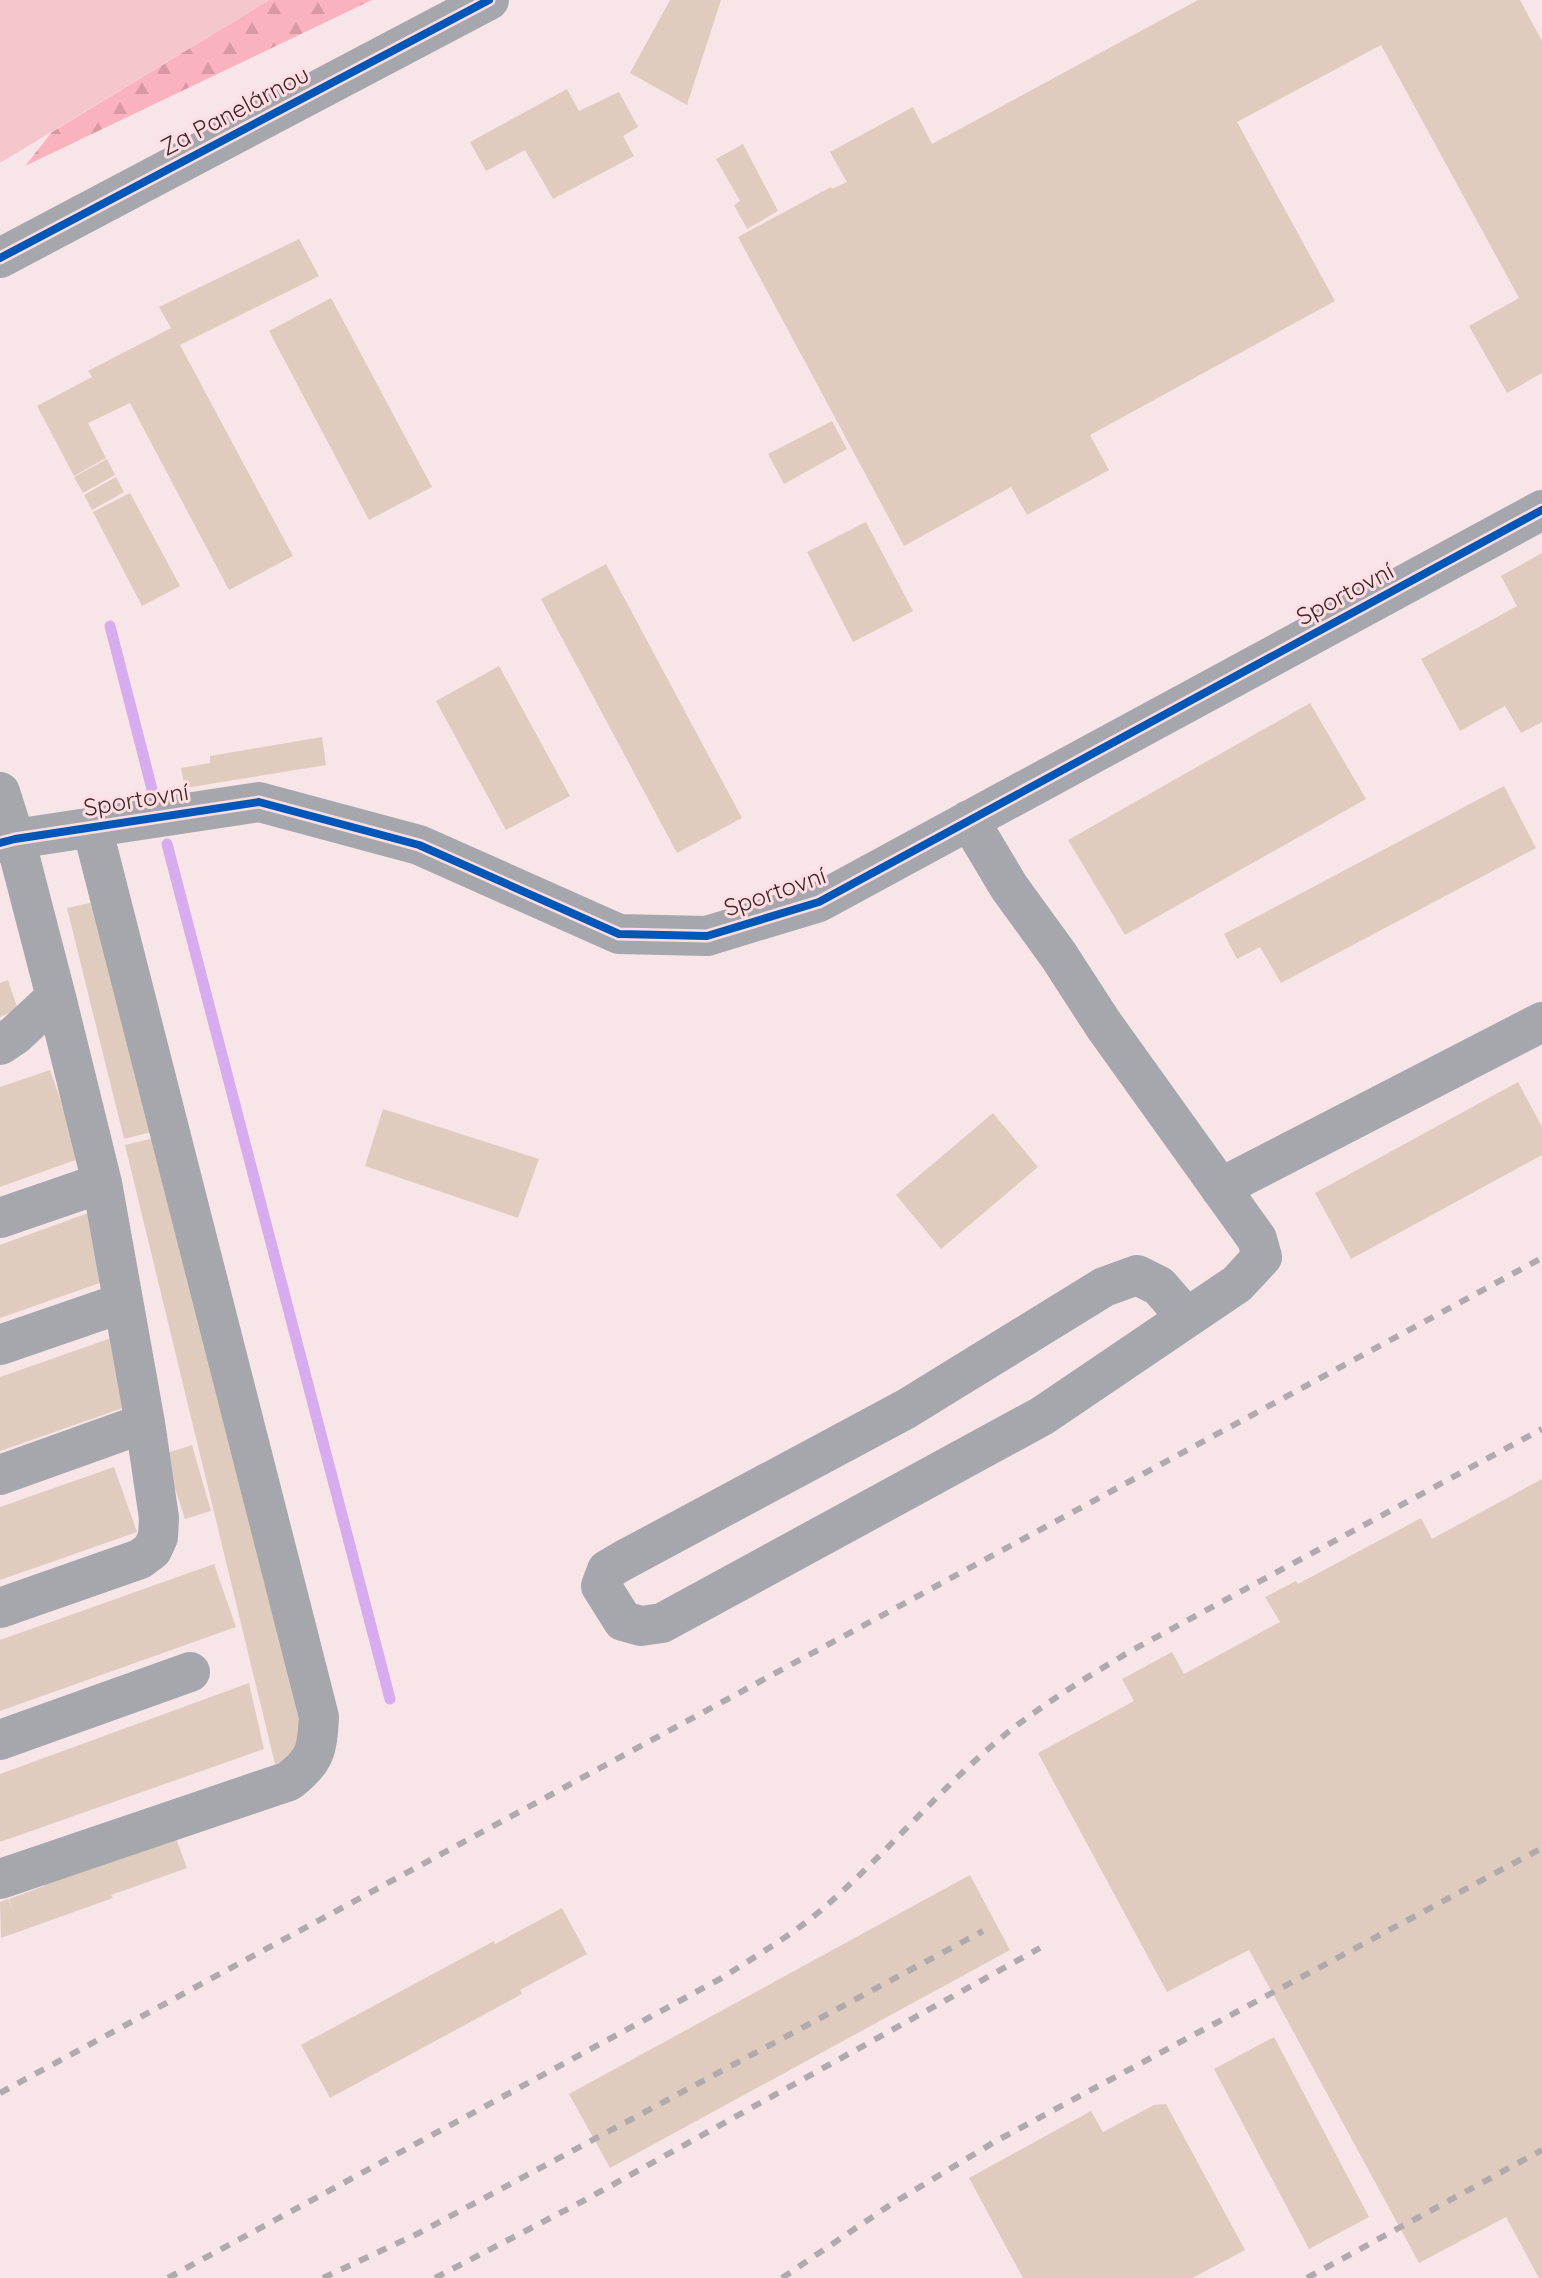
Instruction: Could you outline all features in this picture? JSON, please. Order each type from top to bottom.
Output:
[{"type":"street","name":"Za Panelárnou","points":[[0,258],[489,0]]},
{"type":"street","name":"Sportovní","points":[[8,841],[259,802],[419,845],[619,934],[707,936],[819,902],[1542,510]]},
{"type":"street","points":[[0,792],[16,913],[56,997],[102,1183],[159,1518],[158,1537],[152,1550],[140,1559],[0,1608]]},
{"type":"street","points":[[969,820],[1009,887],[1103,1024],[1257,1239],[1262,1257],[1237,1284],[1187,1318],[1042,1416],[662,1623],[641,1626],[623,1621],[601,1586],[607,1570],[615,1565],[906,1409],[1104,1287],[1137,1275],[1159,1286],[1187,1318]]},
{"type":"street","points":[[0,1879],[289,1781],[308,1767],[317,1742],[319,1717],[92,827]]},
{"type":"street","points":[[0,1045],[56,997]]},
{"type":"street","points":[[1220,1188],[1542,1022]]},
{"type":"street","points":[[0,1218],[102,1183]]},
{"type":"street","points":[[0,1345],[122,1303]]},
{"type":"street","points":[[0,1475],[145,1423]]},
{"type":"street","points":[[0,1740],[190,1672]]},
{"type":"green space","points":[[269,0],[372,0],[25,166],[52,132]]},
{"type":"shaded area","points":[[0,0],[269,0],[0,163]]},
{"type":"building","points":[[670,0],[721,0],[687,105],[630,73]]},
{"type":"building","points":[[1198,0],[1520,0],[1542,41],[1542,373],[1507,393],[1469,326],[1519,298],[1381,45],[1237,122],[1335,301],[1090,435],[1109,470],[1027,515],[1011,487],[904,546],[738,237],[831,187],[847,182],[830,152],[913,107],[932,144]]},
{"type":"building","points":[[567,89],[579,111],[619,92],[638,127],[623,136],[634,156],[553,199],[525,150],[486,171],[470,142]]},
{"type":"building","points":[[743,144],[778,211],[747,229],[734,205],[740,201],[716,159]]},
{"type":"building","points":[[299,239],[319,276],[180,345],[293,556],[229,590],[130,403],[88,423],[106,458],[74,476],[37,406],[92,377],[88,371],[171,328],[159,307]]},
{"type":"building","points":[[331,298],[432,487],[369,520],[269,331]]},
{"type":"building","points":[[832,421],[847,449],[784,484],[768,454]]},
{"type":"building","points":[[107,459],[115,475],[83,493],[74,477]]},
{"type":"building","points":[[116,477],[124,492],[92,510],[84,495]]},
{"type":"building","points":[[130,493],[180,586],[142,606],[93,512]]},
{"type":"building","points":[[866,522],[913,611],[853,642],[807,552]]},
{"type":"building","points":[[1542,553],[1542,722],[1521,733],[1505,706],[1460,731],[1421,659],[1517,606],[1501,576]]},
{"type":"building","points":[[606,564],[742,818],[677,853],[541,599]]},
{"type":"building","points":[[499,666],[570,796],[506,830],[436,701]]},
{"type":"building","points":[[1310,703],[1366,799],[1125,935],[1068,840]]},
{"type":"building","points":[[322,737],[326,765],[185,788],[181,768],[210,763],[210,756]]},
{"type":"building","points":[[1504,786],[1536,848],[1281,983],[1260,947],[1237,959],[1224,934]]},
{"type":"building","points":[[99,901],[155,1131],[124,1139],[67,908]]},
{"type":"building","points":[[8,980],[18,1010],[0,1017],[0,983]]},
{"type":"building","points":[[50,1070],[81,1158],[0,1187],[0,1087]]},
{"type":"building","points":[[1518,1082],[1542,1127],[1542,1155],[1351,1259],[1315,1193]]},
{"type":"building","points":[[383,1109],[539,1159],[518,1218],[365,1166]]},
{"type":"building","points":[[993,1113],[1038,1167],[941,1249],[896,1195]]},
{"type":"building","points":[[158,1137],[308,1757],[275,1764],[125,1145]]},
{"type":"building","points":[[91,1212],[114,1278],[0,1318],[0,1245]]},
{"type":"building","points":[[117,1336],[140,1402],[0,1451],[0,1377]]},
{"type":"building","points":[[192,1445],[211,1511],[185,1519],[164,1454]]},
{"type":"building","points":[[114,1467],[137,1532],[0,1580],[0,1507]]},
{"type":"building","points":[[1542,1479],[1542,2278],[1539,2278],[1506,2217],[1419,2263],[1249,1950],[1167,1992],[1038,1753],[1134,1701],[1122,1679],[1172,1652],[1184,1674],[1280,1622],[1265,1597],[1296,1581],[1298,1584],[1421,1518],[1432,1539]]},
{"type":"building","points":[[214,1564],[236,1627],[0,1711],[0,1640]]},
{"type":"building","points":[[249,1683],[264,1749],[0,1842],[0,1774]]},
{"type":"building","points":[[175,1836],[187,1868],[1,1938],[0,1902],[8,1899],[12,1909],[9,1899],[44,1886],[43,1883]]},
{"type":"building","points":[[970,1875],[1010,1950],[610,2168],[569,2094]]},
{"type":"building","points":[[562,1908],[587,1954],[520,1990],[522,1994],[330,2098],[301,2045]]},
{"type":"building","points":[[1274,2037],[1369,2217],[1309,2249],[1214,2069]]},
{"type":"building","points":[[1166,2104],[1245,2250],[1192,2278],[1023,2278],[969,2178],[1091,2111],[1103,2132],[1154,2105]]},
{"type":"waterway","points":[[110,626],[154,797]]},
{"type":"waterway","points":[[167,844],[390,1699]]},
{"type":"railway","points":[[0,2093],[1542,1258]]},
{"type":"railway","points":[[168,2278],[720,1979],[826,1906],[983,1753],[1051,1701],[1129,1652],[1542,1429]]},
{"type":"railway","points":[[782,2278],[890,2205],[996,2141],[1542,1848]]},
{"type":"railway","points":[[323,2278],[417,2234],[983,1931]]},
{"type":"railway","points":[[435,2278],[585,2200],[1040,1948]]},
{"type":"railway","points":[[1307,2278],[1542,2150]]},
{"type":"cycle path","points":[[0,258],[489,0]]},
{"type":"cycle path","points":[[0,843],[259,802],[419,845],[619,934],[707,936],[819,902],[1542,510]]}]
